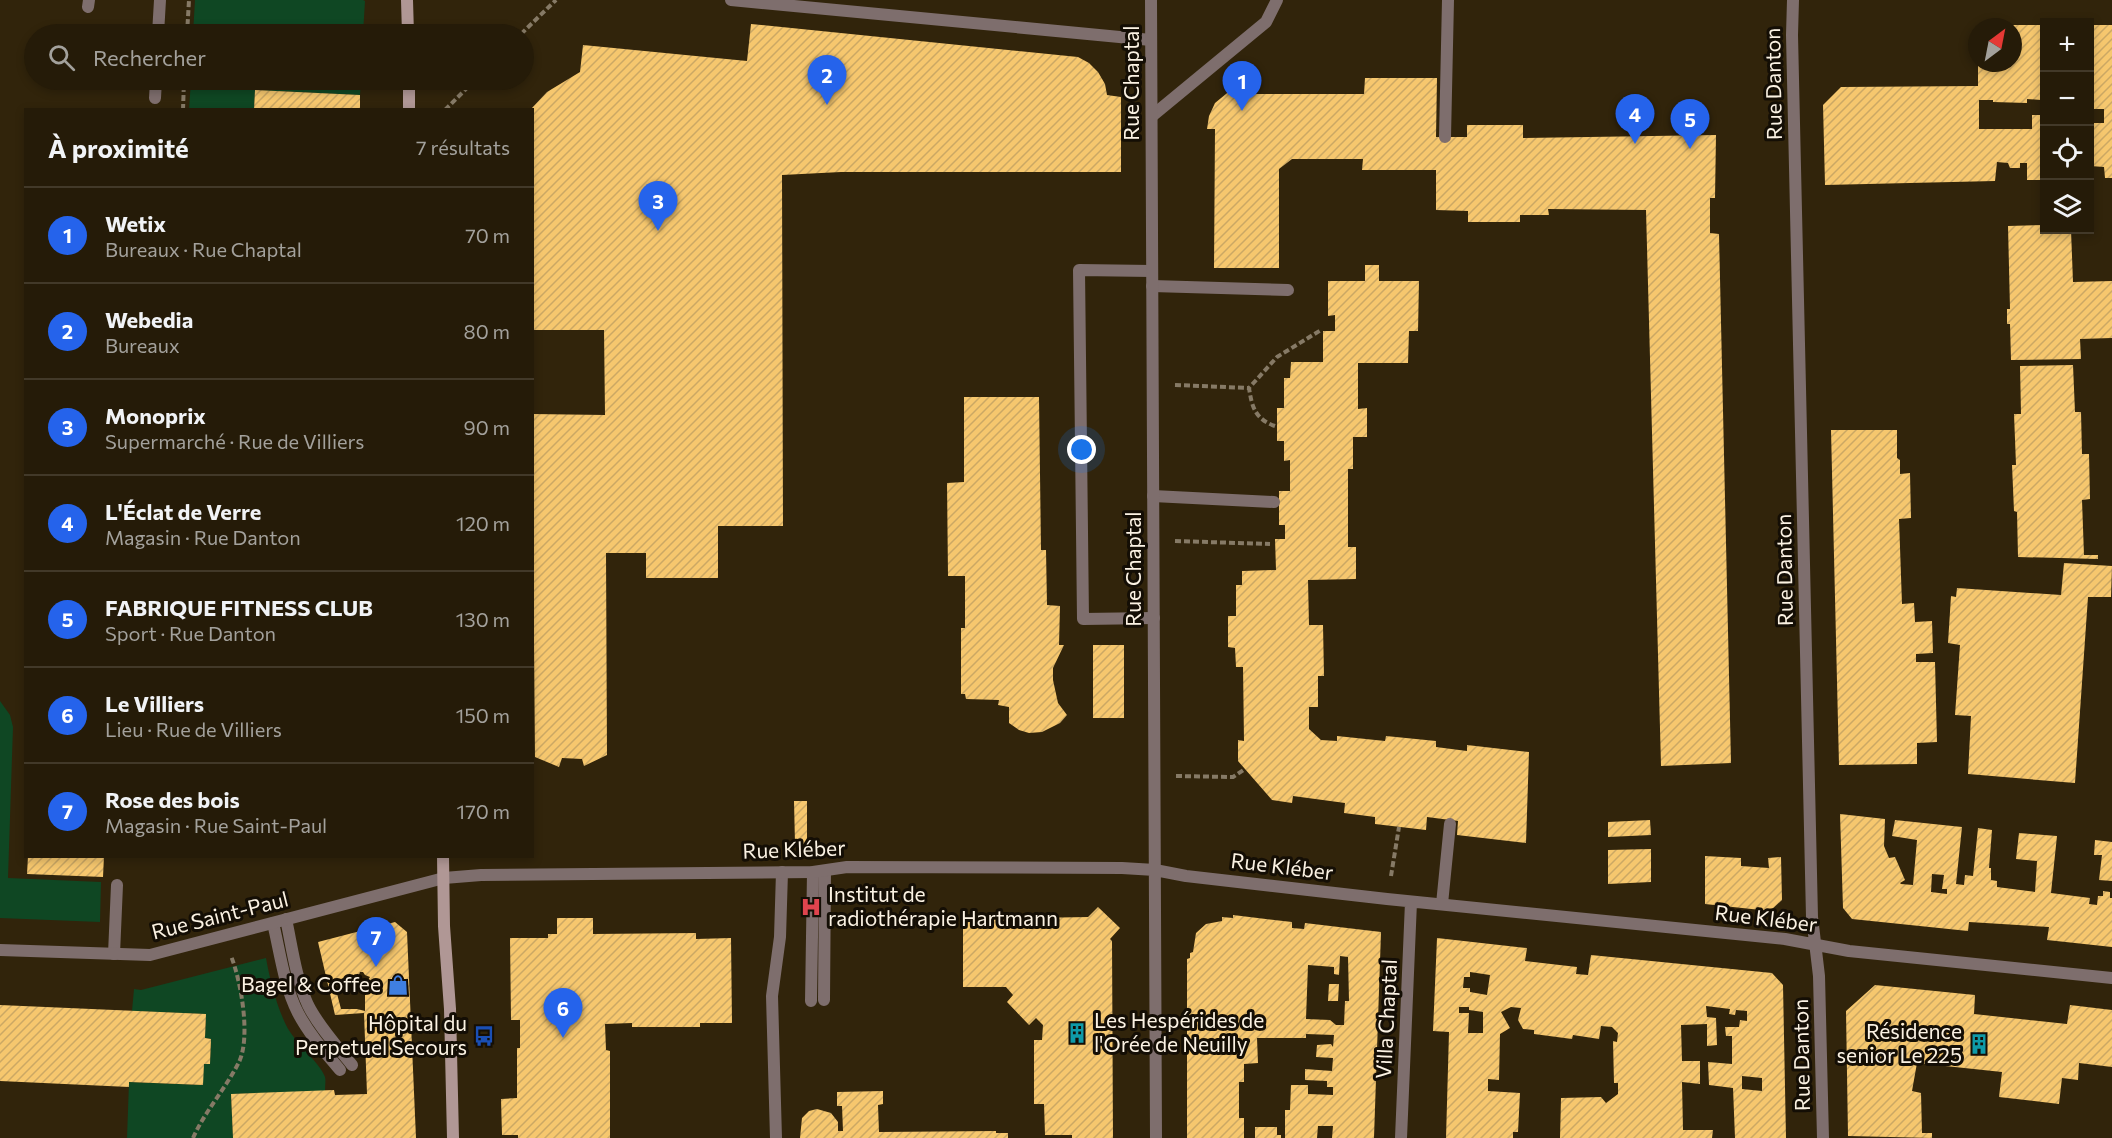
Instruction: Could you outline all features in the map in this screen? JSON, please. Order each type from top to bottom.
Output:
[{"type":"street","points":[[159,24],[160,0]]},
{"type":"street","points":[[407,0],[408,24]]},
{"type":"street","points":[[731,0],[1151,40]]},
{"type":"street","name":"Rue Chaptal","points":[[1151,0],[1156,1138]]},
{"type":"street","points":[[1152,116],[1266,22],[1277,0]]},
{"type":"street","points":[[1445,137],[1448,0]]},
{"type":"street","name":"Rue Danton","points":[[1793,0],[1812,893],[1819,976],[1823,1138]]},
{"type":"street","points":[[155,90],[155,98]]},
{"type":"street","points":[[409,90],[409,108]]},
{"type":"street","points":[[1152,271],[1079,270],[1083,619],[1154,618]]},
{"type":"street","points":[[1152,286],[1288,290]]},
{"type":"street","points":[[1154,496],[1274,502]]},
{"type":"street","points":[[1442,904],[1450,824]]},
{"type":"street","points":[[443,858],[453,1138]]},
{"type":"street","name":"Rue Kléber","points":[[444,878],[481,874],[819,871],[847,867],[1155,870],[1186,876],[1412,902],[1785,939],[1849,951],[2112,978]]},
{"type":"street","points":[[819,871],[824,1000]]},
{"type":"street","points":[[811,1000],[819,871]]},
{"type":"street","points":[[776,1138],[772,996],[780,937],[782,872]]},
{"type":"street","name":"Rue Saint-Paul","points":[[0,950],[150,955],[444,878]]},
{"type":"street","points":[[114,954],[117,885]]},
{"type":"street","name":"Villa Chaptal","points":[[1401,1138],[1412,902]]},
{"type":"street","points":[[286,919],[301,985],[308,1005],[352,1065]]},
{"type":"street","points":[[273,923],[288,987],[297,1011],[306,1028],[340,1070]]},
{"type":"path","points":[[188,24],[189,0]]},
{"type":"path","points":[[531,24],[556,0]]},
{"type":"path","points":[[183,108],[184,90]]},
{"type":"path","points":[[447,108],[465,90]]},
{"type":"path","points":[[1275,426],[1264,422],[1257,414],[1251,404],[1250,388],[1277,357],[1321,330]]},
{"type":"path","points":[[1153,384],[1250,388]]},
{"type":"path","points":[[1154,541],[1270,544]]},
{"type":"path","points":[[1154,776],[1233,777],[1245,769]]},
{"type":"path","points":[[1387,899],[1399,827]]},
{"type":"path","points":[[193,1138],[240,1060],[244,1036],[243,1005],[235,966],[224,936]]},
{"type":"green space","points":[[195,0],[365,1],[364,24],[194,24]]},
{"type":"green space","points":[[190,90],[255,90],[254,108],[189,108]]},
{"type":"green space","points":[[255,90],[360,90],[360,95]]},
{"type":"green space","points":[[0,701],[10,715],[13,727],[8,878],[101,882],[100,922],[0,918]]},
{"type":"green space","points":[[266,958],[282,1017],[290,1032],[323,1072],[325,1091],[231,1094],[233,1138],[127,1138],[129,1082],[202,1085],[204,1064],[210,1064],[211,1039],[205,1038],[206,1014],[132,1011],[134,989],[141,990]]},
{"type":"building","points":[[751,24],[1078,57],[1098,72],[1105,84],[1107,95],[1121,97],[1121,172],[841,172],[782,175],[783,526],[718,526],[718,578],[646,578],[646,553],[606,553],[607,755],[584,766],[582,759],[562,758],[559,767],[535,757],[534,414],[605,415],[604,330],[534,330],[534,108],[532,108],[547,92],[580,72],[583,45],[747,61]]},
{"type":"building","points":[[2022,25],[2040,25],[2040,100],[2027,99],[2027,103],[1979,100],[1979,129],[2032,129],[2032,115],[2040,115],[2040,180],[2027,180],[2027,163],[2020,163],[2020,168],[2010,168],[2008,163],[1997,162],[1995,181],[1825,185],[1823,105],[1841,87],[1978,86],[1978,72],[2022,72]]},
{"type":"building","points":[[2094,25],[2112,25],[2112,178],[2105,178],[2104,167],[2094,166],[2094,123],[2104,123],[2104,109],[2094,109]]},
{"type":"building","points":[[1365,78],[1437,78],[1436,137],[1467,137],[1467,125],[1523,125],[1523,138],[1716,135],[1715,198],[1710,198],[1710,233],[1719,234],[1731,763],[1661,766],[1646,210],[1548,209],[1549,215],[1520,215],[1520,222],[1468,222],[1468,211],[1436,210],[1436,170],[1362,170],[1363,159],[1292,159],[1279,169],[1279,268],[1214,268],[1215,129],[1207,129],[1209,116],[1215,103],[1232,89],[1246,87],[1251,87],[1251,94],[1364,94]]},
{"type":"building","points":[[255,90],[360,95],[360,108],[254,108]]},
{"type":"building","points":[[2040,225],[2040,234],[2071,234],[2073,282],[2112,281],[2112,338],[2080,339],[2081,359],[2011,360],[2010,324],[2007,324],[2007,309],[2010,309],[2008,226]]},
{"type":"building","points":[[1365,265],[1379,265],[1379,281],[1419,281],[1418,331],[1409,331],[1408,363],[1358,363],[1358,409],[1367,408],[1367,437],[1353,437],[1353,469],[1348,469],[1348,547],[1356,547],[1356,579],[1308,580],[1309,625],[1323,625],[1324,676],[1318,676],[1318,707],[1309,707],[1309,729],[1321,740],[1337,741],[1337,736],[1385,741],[1386,736],[1436,741],[1436,747],[1467,751],[1467,745],[1529,752],[1526,843],[1457,835],[1458,821],[1427,817],[1426,830],[1375,824],[1375,817],[1344,813],[1345,803],[1293,796],[1292,803],[1272,800],[1238,761],[1238,740],[1244,741],[1243,667],[1236,667],[1235,648],[1228,647],[1228,616],[1236,616],[1236,585],[1242,585],[1242,571],[1276,570],[1275,539],[1285,539],[1285,525],[1279,525],[1279,491],[1290,491],[1290,460],[1284,461],[1284,441],[1277,441],[1277,408],[1284,408],[1284,378],[1290,378],[1291,362],[1323,362],[1323,331],[1335,331],[1335,315],[1328,316],[1328,281],[1365,281]]},
{"type":"building","points":[[2073,365],[2075,412],[2081,412],[2082,454],[2089,454],[2090,499],[2082,500],[2084,555],[2098,555],[2098,559],[2018,557],[2017,512],[2014,511],[2012,465],[2016,465],[2014,414],[2021,414],[2020,366]]},
{"type":"building","points":[[964,397],[1039,397],[1041,550],[1046,550],[1047,605],[1060,606],[1059,645],[1064,645],[1053,668],[1053,680],[1058,703],[1067,715],[1060,723],[1042,732],[1029,733],[1009,723],[1009,707],[998,705],[999,700],[966,699],[965,694],[961,694],[961,628],[965,628],[965,576],[948,576],[947,483],[964,482]]},
{"type":"building","points":[[1831,430],[1897,430],[1897,458],[1900,460],[1900,474],[1910,473],[1911,518],[1899,519],[1902,604],[1914,603],[1915,622],[1932,621],[1933,653],[1916,654],[1916,662],[1935,662],[1937,742],[1917,743],[1917,764],[1839,765]]},
{"type":"building","points":[[2064,563],[2112,566],[2111,597],[2088,597],[2075,783],[1968,774],[1971,716],[1955,715],[1960,645],[1948,643],[1951,596],[1956,597],[1957,588],[2061,595]]},
{"type":"building","points":[[1093,645],[1124,645],[1124,718],[1093,718]]},
{"type":"building","points":[[794,801],[807,801],[807,844],[795,844]]},
{"type":"building","points":[[1840,814],[1885,819],[1884,846],[1889,858],[1895,857],[1905,880],[1901,884],[1913,885],[1917,840],[1892,836],[1895,820],[1962,827],[1956,884],[1964,885],[1965,875],[1973,876],[1978,828],[1992,830],[1989,868],[1991,868],[1991,880],[1997,881],[1997,887],[2035,892],[2037,861],[2016,859],[2019,833],[2057,836],[2051,893],[2090,898],[2089,904],[2097,905],[2098,896],[2103,896],[2103,891],[2110,892],[2112,947],[2047,940],[2049,927],[1969,922],[1968,931],[1852,919],[1843,908]],"holes":[[[1932,874],[1944,875],[1942,889],[1947,889],[1947,894],[1931,892]]]},
{"type":"building","points":[[1650,820],[1651,835],[1608,837],[1608,822]]},
{"type":"building","points":[[2095,840],[2112,842],[2112,881],[2099,880],[2102,855],[2094,855]]},
{"type":"building","points":[[1651,849],[1651,882],[1608,884],[1608,850]]},
{"type":"building","points":[[1705,856],[1741,858],[1741,866],[1769,868],[1768,858],[1781,857],[1782,900],[1770,911],[1705,904]]},
{"type":"building","points":[[28,858],[104,858],[103,877],[27,874]]},
{"type":"building","name":"Les Hespérides de l'Orée de Neuilly","points":[[1098,907],[1120,928],[1110,939],[1112,941],[1113,1138],[1072,1138],[1072,1135],[1045,1135],[1044,1104],[1034,1104],[1034,1040],[1042,1040],[1043,1025],[1036,1018],[1029,1025],[1007,1002],[1013,995],[1006,987],[963,987],[963,919],[1088,917]]},
{"type":"building","points":[[1233,915],[1292,922],[1292,928],[1304,929],[1305,923],[1381,932],[1374,1138],[1332,1138],[1333,1126],[1318,1126],[1317,1138],[1285,1138],[1285,1110],[1290,1110],[1291,1085],[1308,1085],[1308,1094],[1333,1095],[1333,1087],[1327,1087],[1327,1081],[1305,1080],[1305,1069],[1332,1071],[1333,1058],[1316,1057],[1317,1045],[1331,1044],[1333,1047],[1334,1035],[1306,1034],[1306,1038],[1257,1038],[1258,1063],[1244,1064],[1244,1082],[1239,1082],[1239,1118],[1244,1118],[1244,1138],[1187,1138],[1187,959],[1193,952],[1196,933],[1206,924],[1222,921],[1222,917],[1233,918]],"holes":[[[1340,956],[1348,957],[1349,1001],[1345,1001],[1344,1025],[1336,1025],[1330,1020],[1306,1019],[1308,965],[1334,967],[1334,974],[1339,975]]]},
{"type":"building","points":[[557,918],[593,918],[593,934],[696,933],[696,939],[731,938],[732,1023],[700,1023],[700,1027],[632,1027],[632,1023],[605,1024],[606,1050],[610,1051],[610,1138],[518,1138],[518,1135],[502,1135],[501,1099],[517,1098],[517,1048],[520,1048],[520,1020],[511,1020],[510,938],[548,938],[548,934],[557,934]]},
{"type":"building","points":[[395,922],[407,932],[416,1138],[233,1138],[231,1094],[334,1090],[335,1095],[367,1094],[364,1013],[335,1015],[318,942]],"holes":[[[360,972],[370,977],[365,985],[365,1011],[341,1009],[335,986],[357,980]]]},
{"type":"building","points":[[1437,938],[1527,948],[1525,961],[1577,967],[1576,974],[1588,975],[1591,955],[1772,973],[1783,985],[1786,1138],[1735,1138],[1733,1088],[1709,1085],[1708,1062],[1732,1064],[1732,1036],[1726,1036],[1725,1027],[1739,1027],[1740,1020],[1747,1021],[1747,1011],[1736,1010],[1735,1015],[1729,1014],[1730,1009],[1706,1006],[1707,1017],[1716,1018],[1717,1045],[1707,1046],[1707,1024],[1681,1025],[1682,1061],[1700,1061],[1700,1084],[1682,1082],[1683,1130],[1713,1130],[1712,1138],[1560,1138],[1561,1098],[1601,1097],[1606,1103],[1618,1094],[1618,1083],[1614,1083],[1613,1041],[1617,1042],[1618,1033],[1612,1027],[1601,1026],[1599,1039],[1573,1035],[1572,1039],[1534,1034],[1534,1030],[1523,1029],[1518,1020],[1521,1008],[1511,1007],[1501,1012],[1510,1028],[1500,1034],[1499,1080],[1488,1079],[1488,1091],[1520,1093],[1518,1132],[1513,1132],[1513,1138],[1446,1138],[1449,1032],[1433,1031]],"holes":[[[1470,972],[1490,975],[1487,995],[1470,992],[1470,988],[1463,988],[1464,977],[1470,977]],[[1459,1007],[1469,1007],[1469,1010],[1483,1012],[1483,1033],[1468,1033],[1469,1013],[1459,1013]],[[1742,1076],[1762,1078],[1762,1091],[1742,1089]]]},
{"type":"building","points":[[1329,984],[1339,984],[1338,1001],[1328,1001]]},
{"type":"building","name":"Résidence senior Le 225","points":[[1875,985],[1975,995],[1974,1014],[2067,1024],[2070,1005],[2112,1010],[2112,1067],[2079,1063],[2078,1080],[2062,1078],[2059,1104],[1999,1097],[2002,1072],[1917,1063],[1912,1091],[1921,1093],[1922,1133],[1932,1133],[1932,1138],[1848,1136],[1846,1011]]},
{"type":"building","points":[[0,1005],[206,1014],[205,1038],[211,1039],[210,1064],[204,1064],[203,1085],[129,1082],[129,1087],[0,1081]]},
{"type":"building","points":[[883,1091],[883,1104],[878,1105],[879,1132],[996,1131],[996,1133],[1008,1133],[1008,1138],[800,1138],[802,1118],[809,1111],[817,1109],[831,1113],[838,1122],[838,1131],[843,1131],[842,1106],[837,1106],[837,1092]]},
{"type":"building","points":[[1255,1127],[1277,1127],[1277,1135],[1281,1135],[1281,1138],[1255,1138]]},
{"type":"place","name":"Webedia","points":[[827,105]]},
{"type":"place","name":"Wetix","points":[[1242,111]]},
{"type":"place","name":"L'Éclat de Verre","points":[[1635,144]]},
{"type":"place","name":"FABRIQUE FITNESS CLUB","points":[[1690,149]]},
{"type":"place","name":"Monoprix","points":[[658,231]]},
{"type":"place","name":"Institut de radiothérapie Hartmann","points":[[811,907]]},
{"type":"place","name":"Rose des bois","points":[[376,967]]},
{"type":"place","name":"Bagel & Coffee","points":[[398,985]]},
{"type":"place","name":"Les Hespérides de l'Orée de Neuilly","points":[[1077,1033]]},
{"type":"place","name":"Hôpital du Perpetuel Secours","points":[[484,1036]]},
{"type":"place","name":"Le Villiers","points":[[563,1038]]},
{"type":"place","name":"Résidence senior Le 225","points":[[1979,1044]]}]
